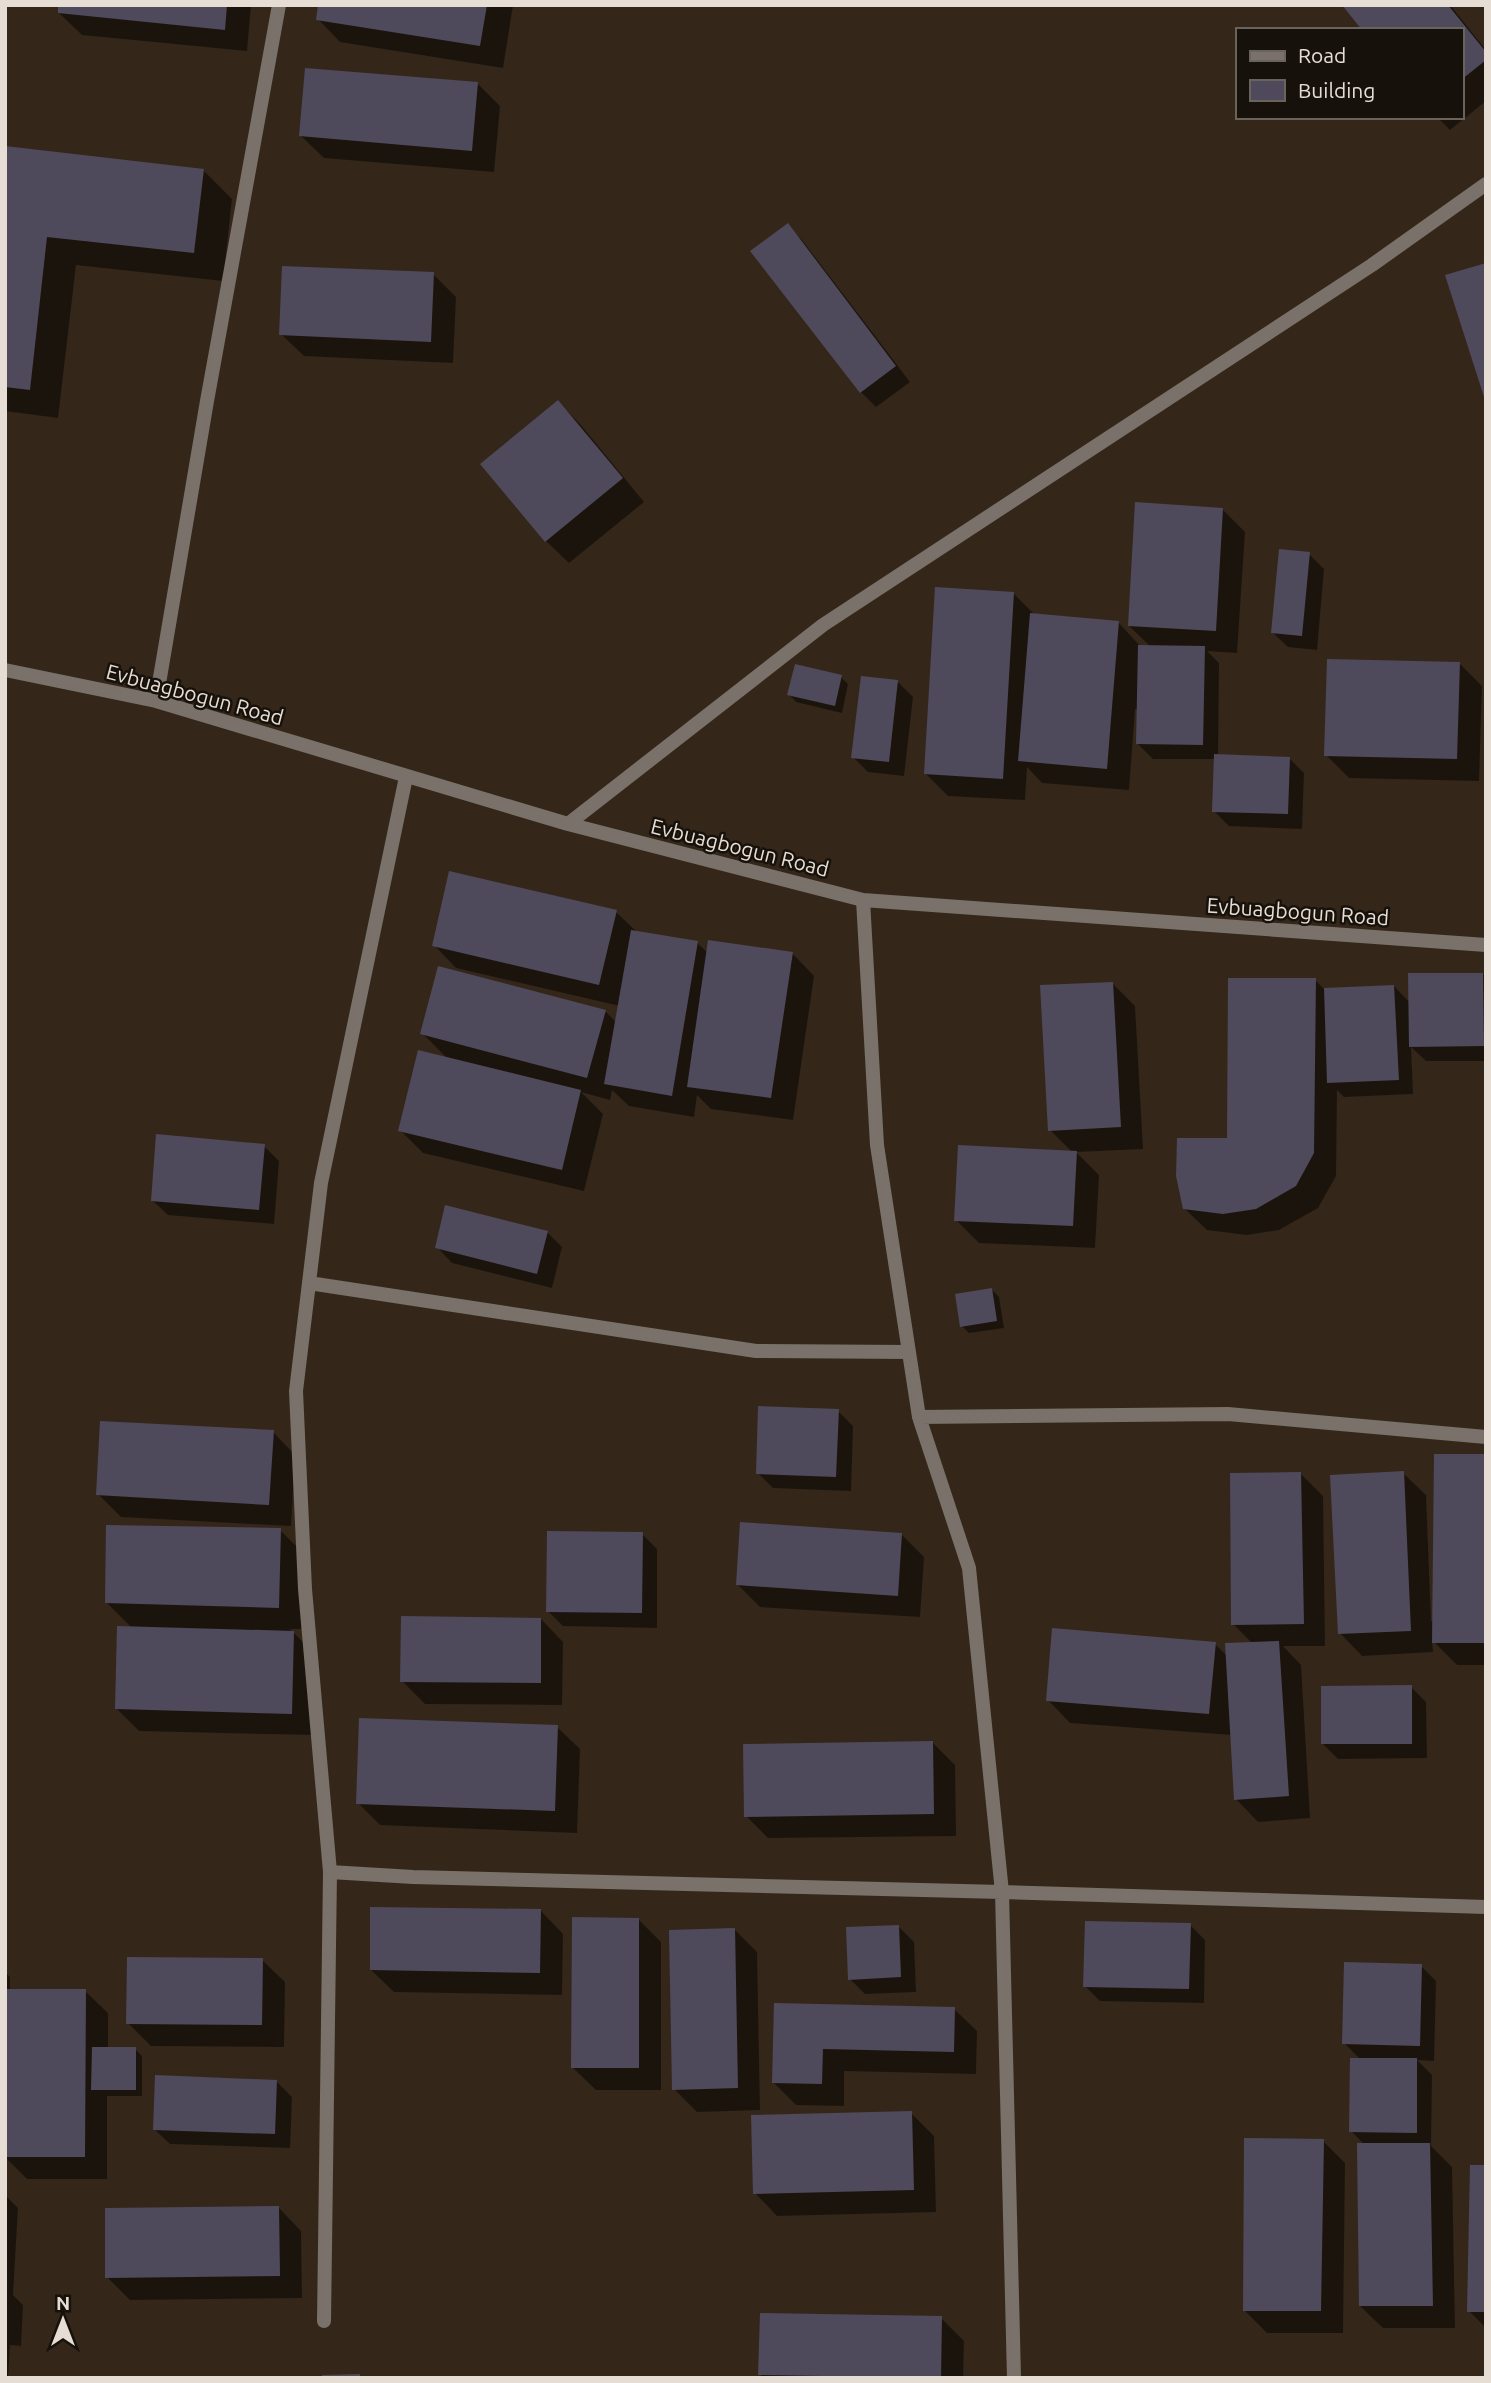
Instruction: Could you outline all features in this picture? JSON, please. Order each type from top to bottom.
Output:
[{"type":"street","points":[[156,701],[279,5]]},
{"type":"street","points":[[568,824],[823,625],[1372,265],[1486,184]]},
{"type":"street","name":"Evbuagbogun Road","points":[[5,670],[156,701],[568,824],[863,900],[1486,945]]},
{"type":"street","points":[[324,2322],[330,1872],[305,1589],[296,1391],[321,1183],[406,776]]},
{"type":"street","points":[[863,900],[877,1145],[908,1352],[919,1417],[969,1568],[1002,1892],[1014,2378]]},
{"type":"street","points":[[309,1283],[756,1351],[908,1352]]},
{"type":"street","points":[[919,1417],[1228,1414],[1486,1437]]},
{"type":"street","points":[[330,1872],[412,1877],[1486,1907]]},
{"type":"building","points":[[58,5],[227,5],[225,30],[58,13]]},
{"type":"building","points":[[318,5],[487,5],[480,46],[316,20]]},
{"type":"building","points":[[1342,5],[1448,5],[1486,52],[1486,60],[1463,78],[1463,28],[1360,28]]},
{"type":"building","points":[[305,68],[478,82],[472,151],[299,136]]},
{"type":"building","points":[[5,146],[204,169],[194,253],[47,237],[30,390],[5,387]]},
{"type":"building","points":[[788,223],[896,366],[860,393],[750,251]]},
{"type":"building","points":[[1486,263],[1486,400],[1485,400],[1445,275]]},
{"type":"building","points":[[282,266],[434,272],[431,342],[279,335]]},
{"type":"building","points":[[558,400],[623,478],[545,542],[480,464]]},
{"type":"building","points":[[1135,502],[1223,508],[1216,631],[1128,626]]},
{"type":"building","points":[[1279,549],[1310,552],[1302,636],[1271,633]]},
{"type":"building","points":[[935,587],[1014,592],[1003,779],[924,774]]},
{"type":"building","points":[[1030,613],[1119,621],[1107,769],[1018,761]]},
{"type":"building","points":[[1138,645],[1205,646],[1203,745],[1136,744]]},
{"type":"building","points":[[1327,659],[1460,662],[1457,759],[1324,756]]},
{"type":"building","points":[[795,664],[842,675],[835,706],[787,695]]},
{"type":"building","points":[[861,676],[898,680],[889,762],[851,758]]},
{"type":"building","points":[[1214,754],[1290,757],[1288,814],[1212,812]]},
{"type":"building","points":[[449,871],[617,910],[599,985],[432,946]]},
{"type":"building","points":[[631,930],[698,941],[672,1096],[604,1084]]},
{"type":"building","points":[[708,940],[793,952],[771,1098],[687,1087]]},
{"type":"building","points":[[438,966],[606,1010],[587,1078],[420,1034]]},
{"type":"building","points":[[1408,973],[1483,973],[1484,1046],[1409,1047]]},
{"type":"building","points":[[1228,978],[1316,978],[1314,1153],[1296,1186],[1256,1209],[1223,1214],[1183,1209],[1176,1176],[1177,1138],[1227,1138]]},
{"type":"building","points":[[1113,982],[1121,1127],[1048,1131],[1040,985]]},
{"type":"building","points":[[1394,985],[1399,1080],[1327,1083],[1324,988]]},
{"type":"building","points":[[418,1050],[581,1090],[562,1170],[398,1131]]},
{"type":"building","points":[[156,1134],[265,1144],[259,1210],[151,1201]]},
{"type":"building","points":[[958,1145],[1077,1151],[1073,1226],[954,1221]]},
{"type":"building","points":[[445,1205],[548,1231],[537,1274],[435,1248]]},
{"type":"building","points":[[992,1288],[997,1321],[960,1327],[955,1294]]},
{"type":"building","points":[[758,1406],[839,1409],[836,1477],[756,1474]]},
{"type":"building","points":[[100,1421],[274,1430],[269,1505],[96,1495]]},
{"type":"building","points":[[1434,1454],[1486,1454],[1486,1643],[1432,1643]]},
{"type":"building","points":[[1404,1471],[1411,1631],[1338,1634],[1330,1475]]},
{"type":"building","points":[[1301,1472],[1304,1624],[1231,1625],[1230,1473]]},
{"type":"building","points":[[740,1522],[902,1533],[898,1596],[736,1585]]},
{"type":"building","points":[[106,1525],[281,1528],[279,1608],[105,1603]]},
{"type":"building","points":[[547,1531],[643,1532],[642,1613],[546,1612]]},
{"type":"building","points":[[401,1616],[541,1618],[541,1683],[400,1682]]},
{"type":"building","points":[[117,1626],[294,1631],[292,1714],[115,1709]]},
{"type":"building","points":[[1052,1628],[1216,1642],[1209,1714],[1046,1701]]},
{"type":"building","points":[[1279,1641],[1289,1796],[1234,1800],[1225,1643]]},
{"type":"building","points":[[1412,1685],[1412,1744],[1321,1744],[1321,1686]]},
{"type":"building","points":[[359,1718],[558,1725],[555,1811],[356,1804]]},
{"type":"building","points":[[933,1741],[934,1814],[744,1817],[743,1744]]},
{"type":"building","points":[[370,1907],[541,1909],[540,1973],[370,1970]]},
{"type":"building","points":[[572,1917],[639,1918],[639,2068],[571,2068]]},
{"type":"building","points":[[1085,1921],[1191,1923],[1189,1989],[1083,1987]]},
{"type":"building","points":[[899,1925],[901,1977],[848,1980],[846,1927]]},
{"type":"building","points":[[735,1928],[738,2088],[672,2090],[669,1930]]},
{"type":"building","points":[[127,1957],[263,1958],[262,2025],[126,2024]]},
{"type":"building","points":[[1344,1962],[1422,1964],[1420,2046],[1342,2044]]},
{"type":"building","points":[[5,1989],[86,1989],[85,2157],[5,2157]]},
{"type":"building","points":[[774,2003],[955,2007],[954,2052],[823,2049],[822,2084],[772,2083]]},
{"type":"building","points":[[92,2047],[136,2047],[136,2090],[91,2090]]},
{"type":"building","points":[[1350,2058],[1417,2058],[1417,2133],[1349,2132]]},
{"type":"building","points":[[155,2075],[277,2080],[275,2134],[153,2130]]},
{"type":"building","points":[[912,2111],[914,2190],[753,2194],[751,2115]]},
{"type":"building","points":[[1244,2138],[1324,2139],[1321,2311],[1243,2311]]},
{"type":"building","points":[[1357,2143],[1430,2143],[1433,2306],[1359,2306]]},
{"type":"building","points":[[1470,2165],[1486,2165],[1486,2312],[1467,2312]]},
{"type":"building","points":[[279,2206],[280,2276],[105,2278],[105,2208]]},
{"type":"building","points":[[760,2313],[942,2316],[941,2378],[758,2375]]},
{"type":"building","points":[[360,2374],[360,2378],[322,2378],[322,2375]]}]
